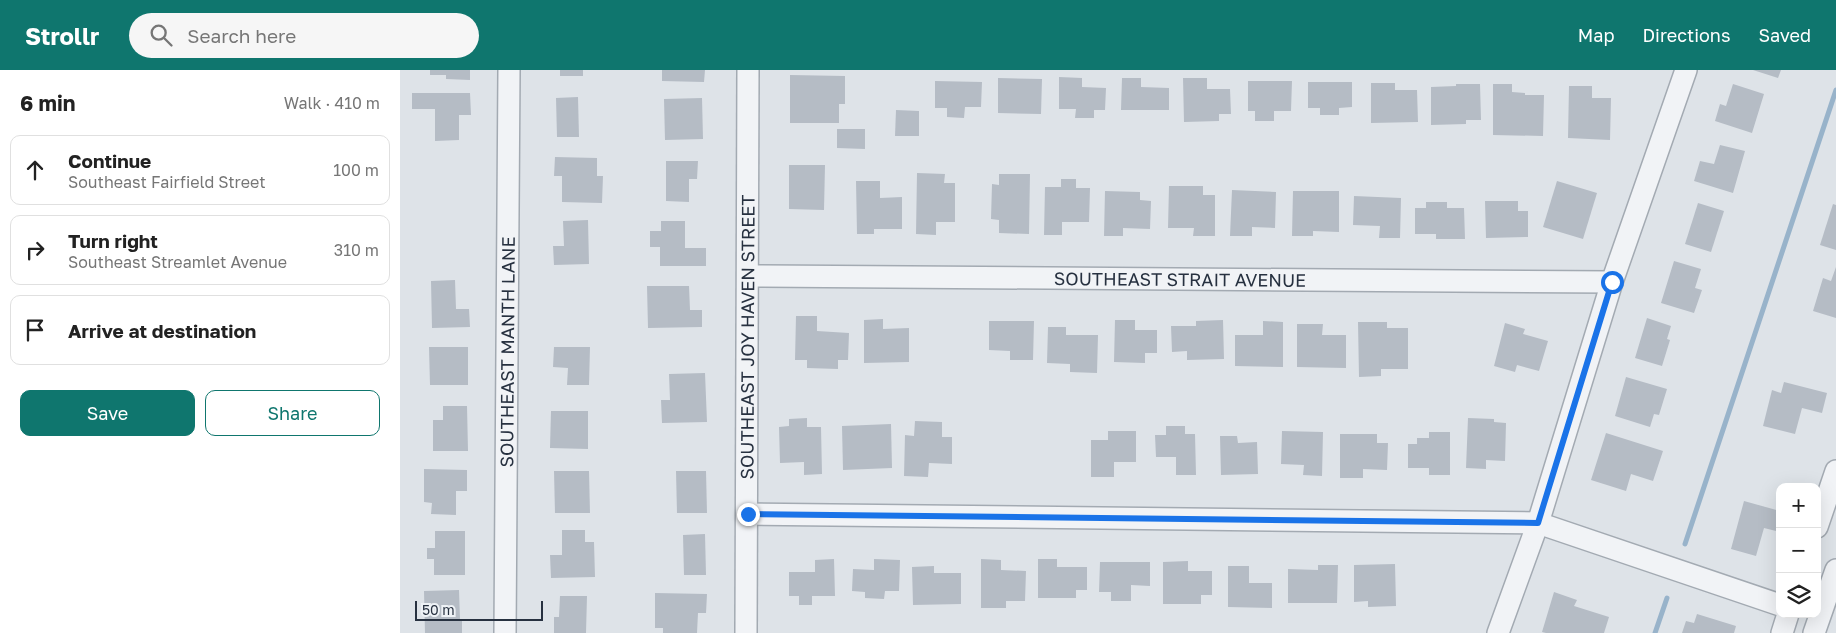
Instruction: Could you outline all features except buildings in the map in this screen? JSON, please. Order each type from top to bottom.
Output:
[{"type":"street","name":"SOUTHEAST MANTH LANE","points":[[505,633],[509,70]]},
{"type":"street","name":"SOUTHEAST JOY HAVEN STREET","points":[[746,633],[748,514],[748,70]]},
{"type":"street","points":[[1498,633],[1538,523],[1612,282],[1686,70]]},
{"type":"street","name":"SOUTHEAST STRAIT AVENUE","points":[[748,276],[1612,282]]},
{"type":"street","points":[[1821,515],[1836,472]]},
{"type":"street","points":[[748,514],[1538,523],[1776,604]]},
{"type":"street","points":[[1820,622],[1836,570]]},
{"type":"street","points":[[1782,633],[1787,618]]},
{"type":"waterway","points":[[1685,544],[1836,90]]},
{"type":"waterway","points":[[1655,633],[1667,598]]},
{"type":"route","points":[[748,514],[1538,523],[1612,282]]}]
